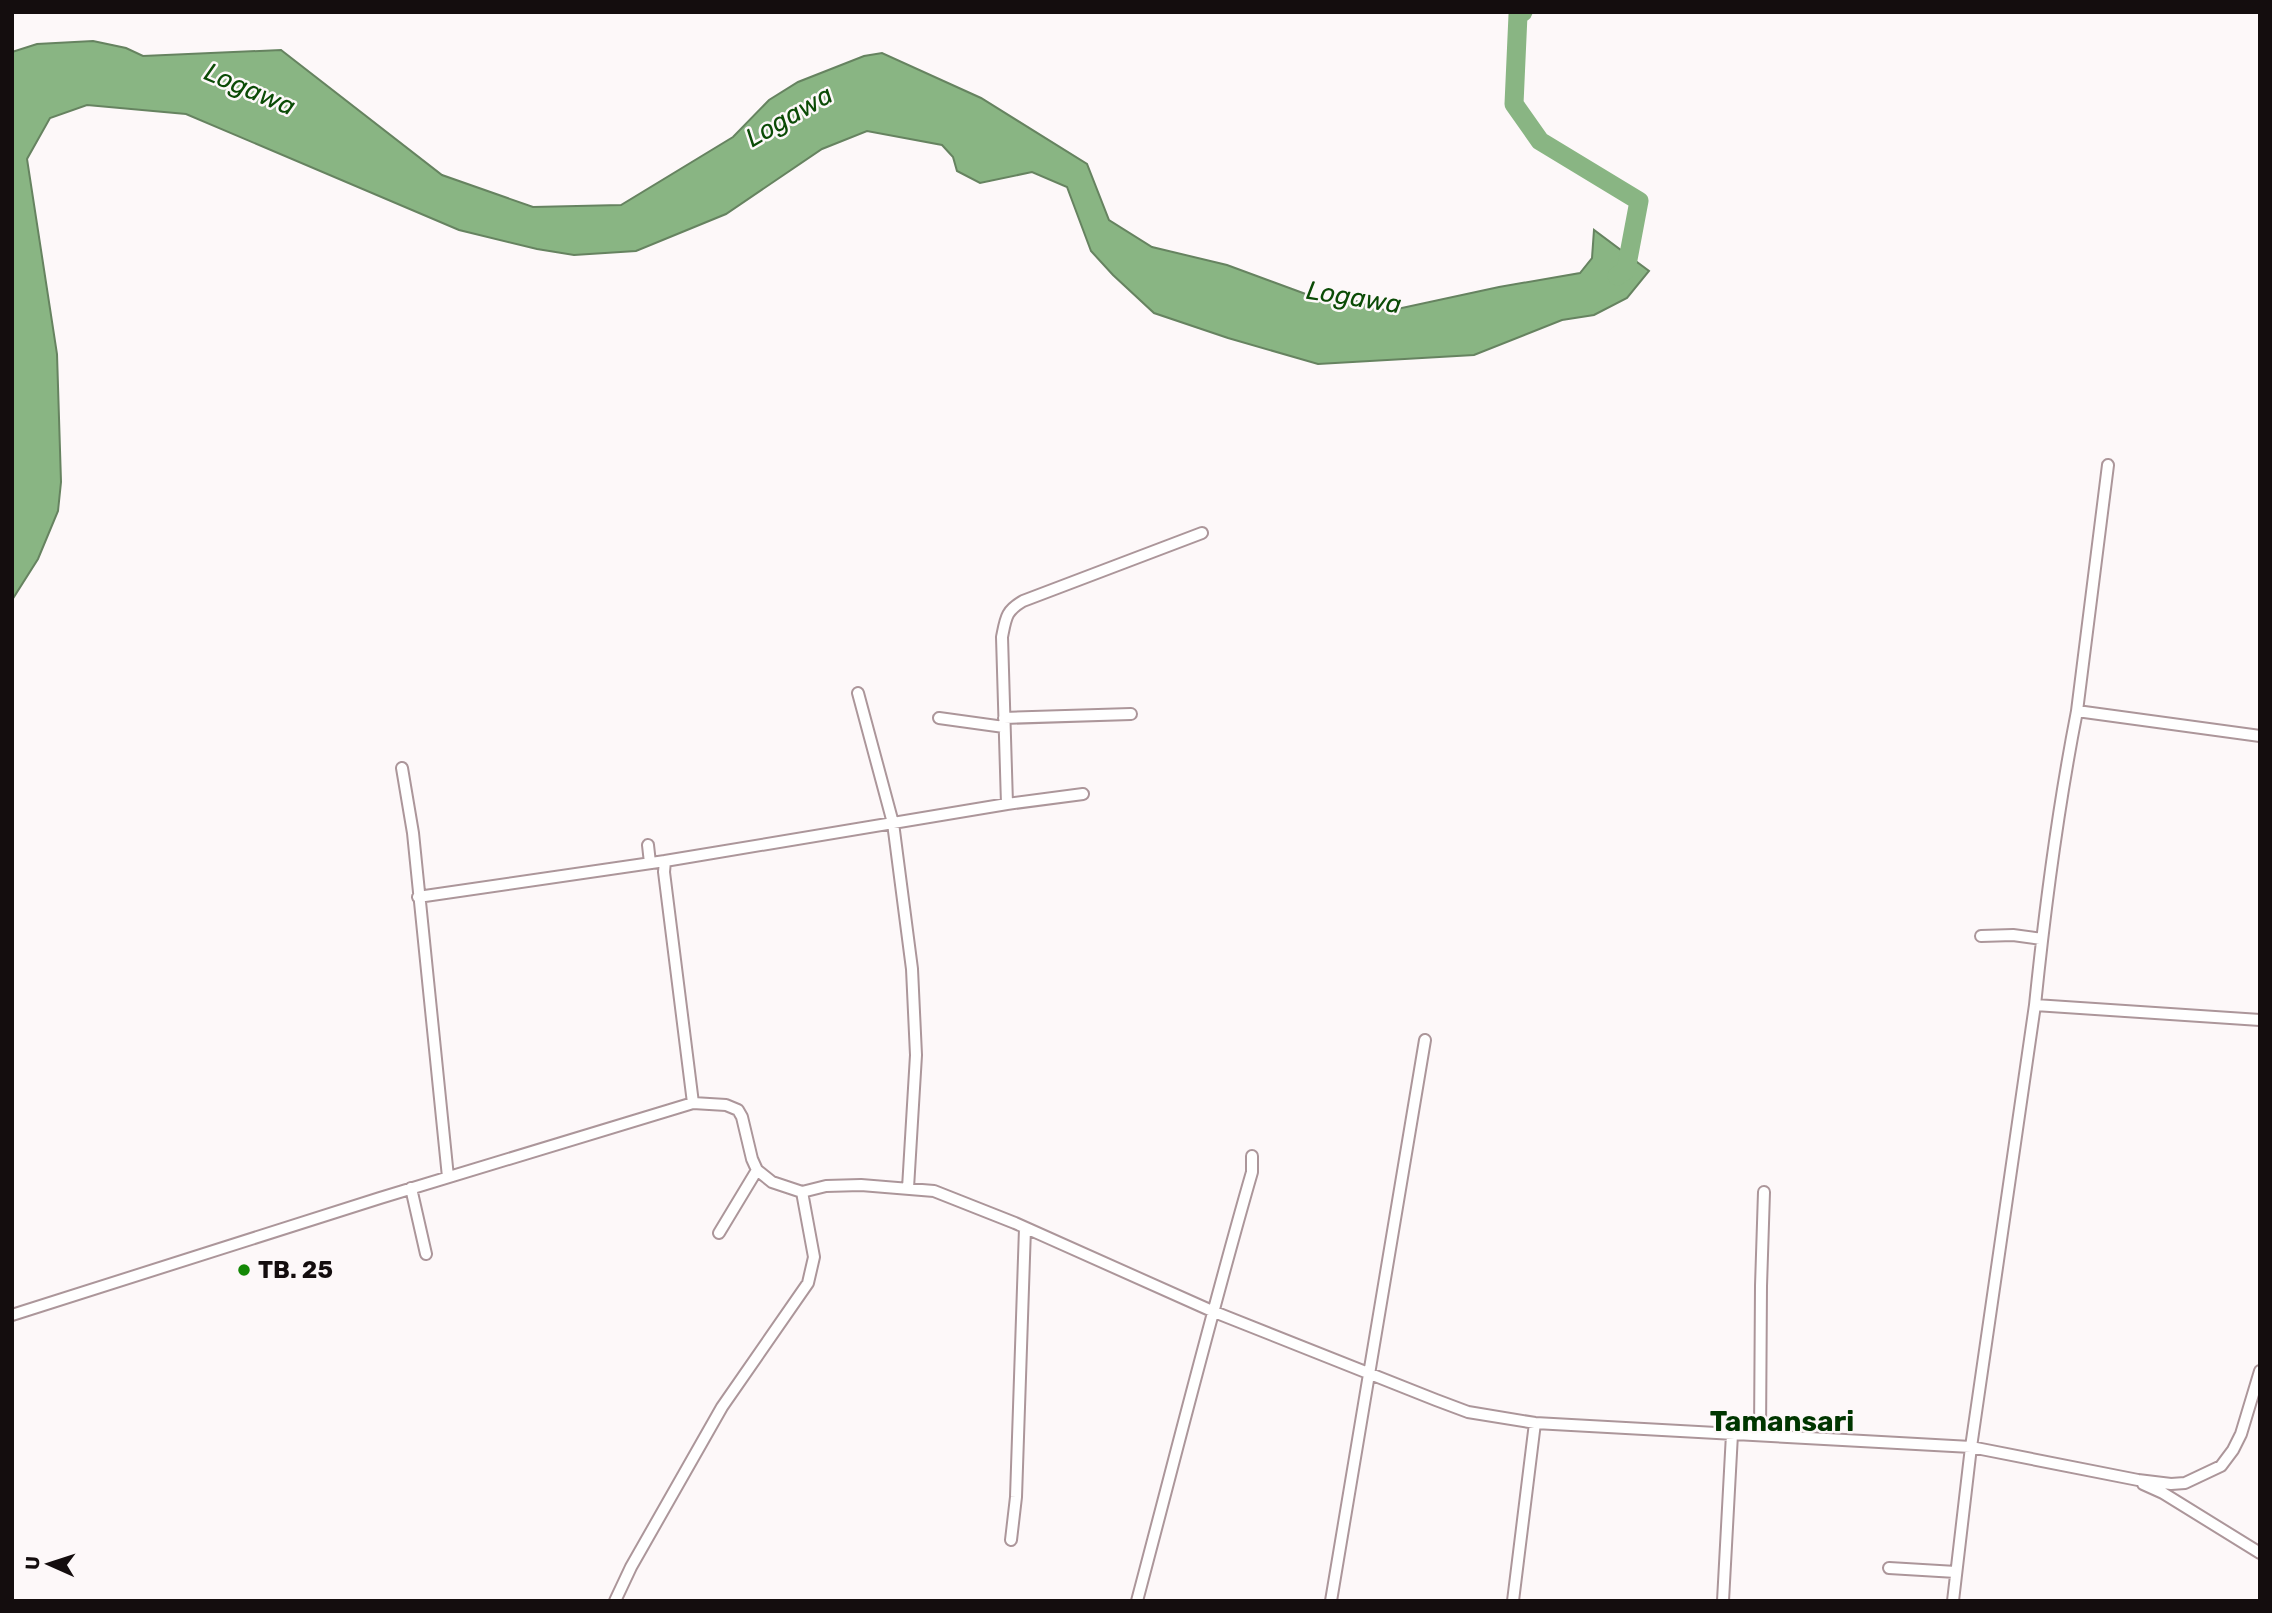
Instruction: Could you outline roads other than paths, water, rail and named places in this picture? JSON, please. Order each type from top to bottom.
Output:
[{"type":"street","points":[[1953,1601],[2042,939],[2077,711],[2108,465]]},
{"type":"street","points":[[1007,804],[1002,636],[1006,617],[1012,608],[1023,601],[1202,533]]},
{"type":"street","points":[[858,693],[893,823],[912,968],[916,1055],[908,1188]]},
{"type":"street","points":[[2077,711],[2260,736]]},
{"type":"street","points":[[939,718],[1004,722],[1131,714]]},
{"type":"street","points":[[402,768],[413,834],[448,1177]]},
{"type":"street","points":[[418,897],[665,861],[1007,804],[1083,794]]},
{"type":"street","points":[[648,845],[650,863]]},
{"type":"street","points":[[665,861],[664,872],[693,1103]]},
{"type":"street","points":[[1981,936],[2013,935],[2042,939]]},
{"type":"street","points":[[2035,1005],[2260,1020]]},
{"type":"street","points":[[1331,1601],[1425,1040]]},
{"type":"street","points":[[12,1315],[411,1188],[693,1103],[726,1105],[738,1110],[752,1160],[757,1170],[772,1182],[802,1192],[826,1186],[861,1185],[934,1191],[1212,1311],[1468,1412],[1535,1423],[1972,1447],[2138,1480],[2185,1483],[2221,1466],[2233,1450],[2241,1434],[2260,1371]]},
{"type":"street","points":[[1137,1601],[1212,1311],[1252,1172],[1252,1156]]},
{"type":"street","points":[[719,1233],[757,1170]]},
{"type":"street","points":[[411,1188],[426,1254]]},
{"type":"street","points":[[615,1601],[631,1567],[722,1407],[808,1283],[814,1257],[802,1192]]},
{"type":"street","points":[[1760,1435],[1760,1286],[1764,1192]]},
{"type":"street","points":[[1011,1540],[1016,1497],[1025,1228]]},
{"type":"street","points":[[1513,1601],[1535,1423]]},
{"type":"street","points":[[1723,1601],[1731,1434]]},
{"type":"street","points":[[2138,1480],[2260,1553]]},
{"type":"street","points":[[1889,1568],[1956,1572]]},
{"type":"water","points":[[93,41],[126,48],[143,56],[281,50],[442,175],[533,207],[621,205],[733,137],[769,100],[798,82],[864,56],[882,53],[981,98],[1087,164],[1109,220],[1152,247],[1227,265],[1322,300],[1356,301],[1388,311],[1580,273],[1592,258],[1594,230],[1649,271],[1627,298],[1594,315],[1562,320],[1474,355],[1318,364],[1154,313],[1091,251],[1067,187],[1032,172],[980,183],[957,171],[953,157],[942,145],[867,131],[822,149],[726,214],[636,251],[574,255],[459,230],[186,114],[87,105],[50,118],[27,159],[57,354],[61,482],[58,511],[38,559],[12,600],[12,52],[37,44]]},
{"type":"waterway","name":"Logawa","points":[[1523,12],[1518,15],[1514,104],[1540,141],[1639,201],[1626,270],[1617,276]]},
{"type":"place","name":"TB. 25","points":[[244,1270]]},
{"type":"district","name":"Tamansari","points":[[1782,1421]]}]
